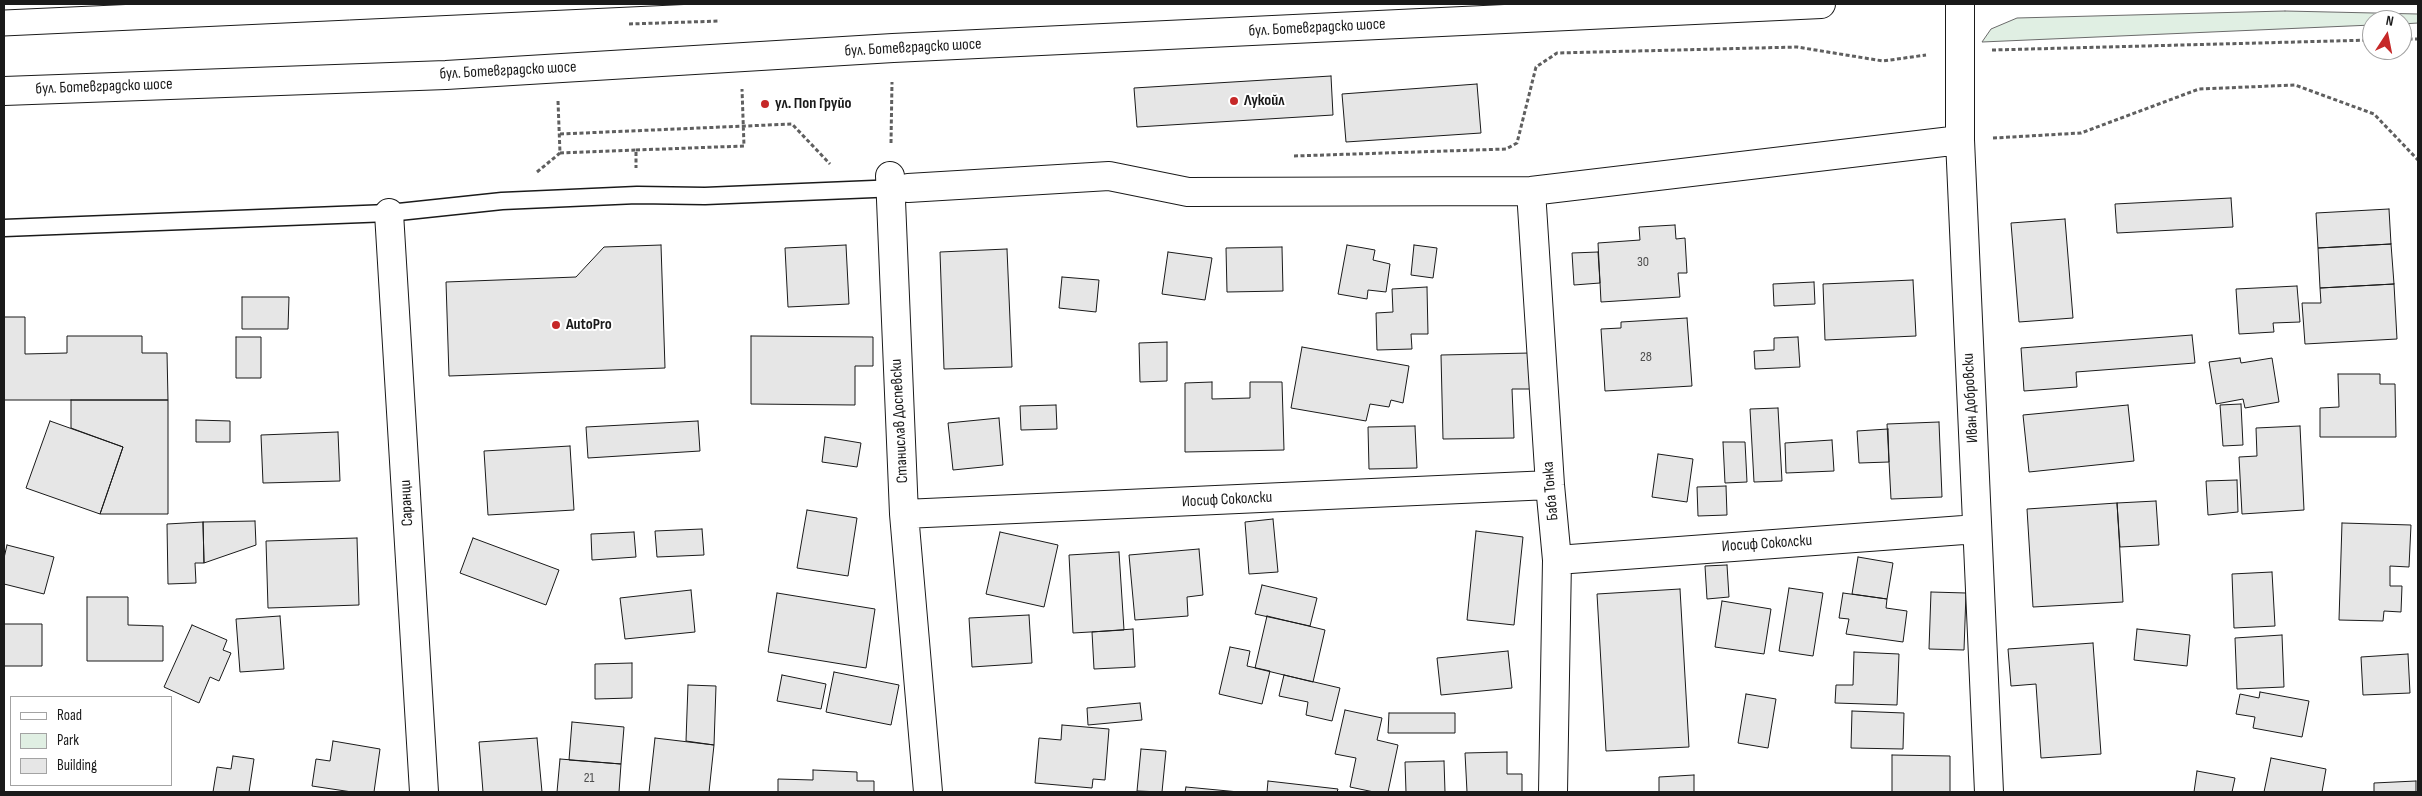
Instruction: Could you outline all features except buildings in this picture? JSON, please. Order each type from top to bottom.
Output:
[{"type":"street","name":"бул. Ботевградско шосе","points":[[4,91],[446,75],[893,48],[1822,4]]},
{"type":"street","name":"Иван Добровски","points":[[1960,4],[1960,140],[1989,792]]},
{"type":"street","points":[[896,184],[1109,176],[1188,192],[1531,191],[1960,140]]},
{"type":"street","name":"Станислав Доспевски","points":[[896,184],[904,514],[928,792]]},
{"type":"street","name":"Баба Тонка","points":[[1531,191],[1550,485],[1557,560],[1553,792]]},
{"type":"street","name":"Саранци","points":[[389,213],[424,792]]},
{"type":"street","name":"Иосиф Соколски","points":[[904,514],[1550,485]]},
{"type":"street","name":"Иосиф Соколски","points":[[1557,560],[1977,529]]},
{"type":"lane","points":[[4,228],[389,213],[502,200],[637,195],[705,196],[896,184]]},
{"type":"path","points":[[629,24],[720,21]]},
{"type":"path","points":[[1291,156],[1506,148],[1517,143],[1536,67],[1557,53],[1797,48],[1883,61],[1960,51],[2362,40]]},
{"type":"path","points":[[893,48],[896,184]]},
{"type":"path","points":[[556,68],[560,153],[744,146],[740,57]]},
{"type":"path","points":[[1960,140],[2081,133],[2199,89],[2295,85],[2374,114],[2418,160]]},
{"type":"path","points":[[560,134],[792,124],[831,165]]},
{"type":"path","points":[[636,150],[637,195]]},
{"type":"green space","points":[[2285,11],[2362,13],[2362,25],[1982,42],[1991,29],[2017,18]]},
{"type":"green space","points":[[2412,14],[2418,14],[2418,23],[2412,23]]},
{"type":"tram line","points":[[4,10],[137,4]]},
{"type":"tram line","points":[[4,36],[695,4]]},
{"type":"place","name":"Лукойл","points":[[1234,101]]},
{"type":"place","name":"ул. Поп Груйо","points":[[765,104]]},
{"type":"place","name":"AutoPro","points":[[556,325]]}]
